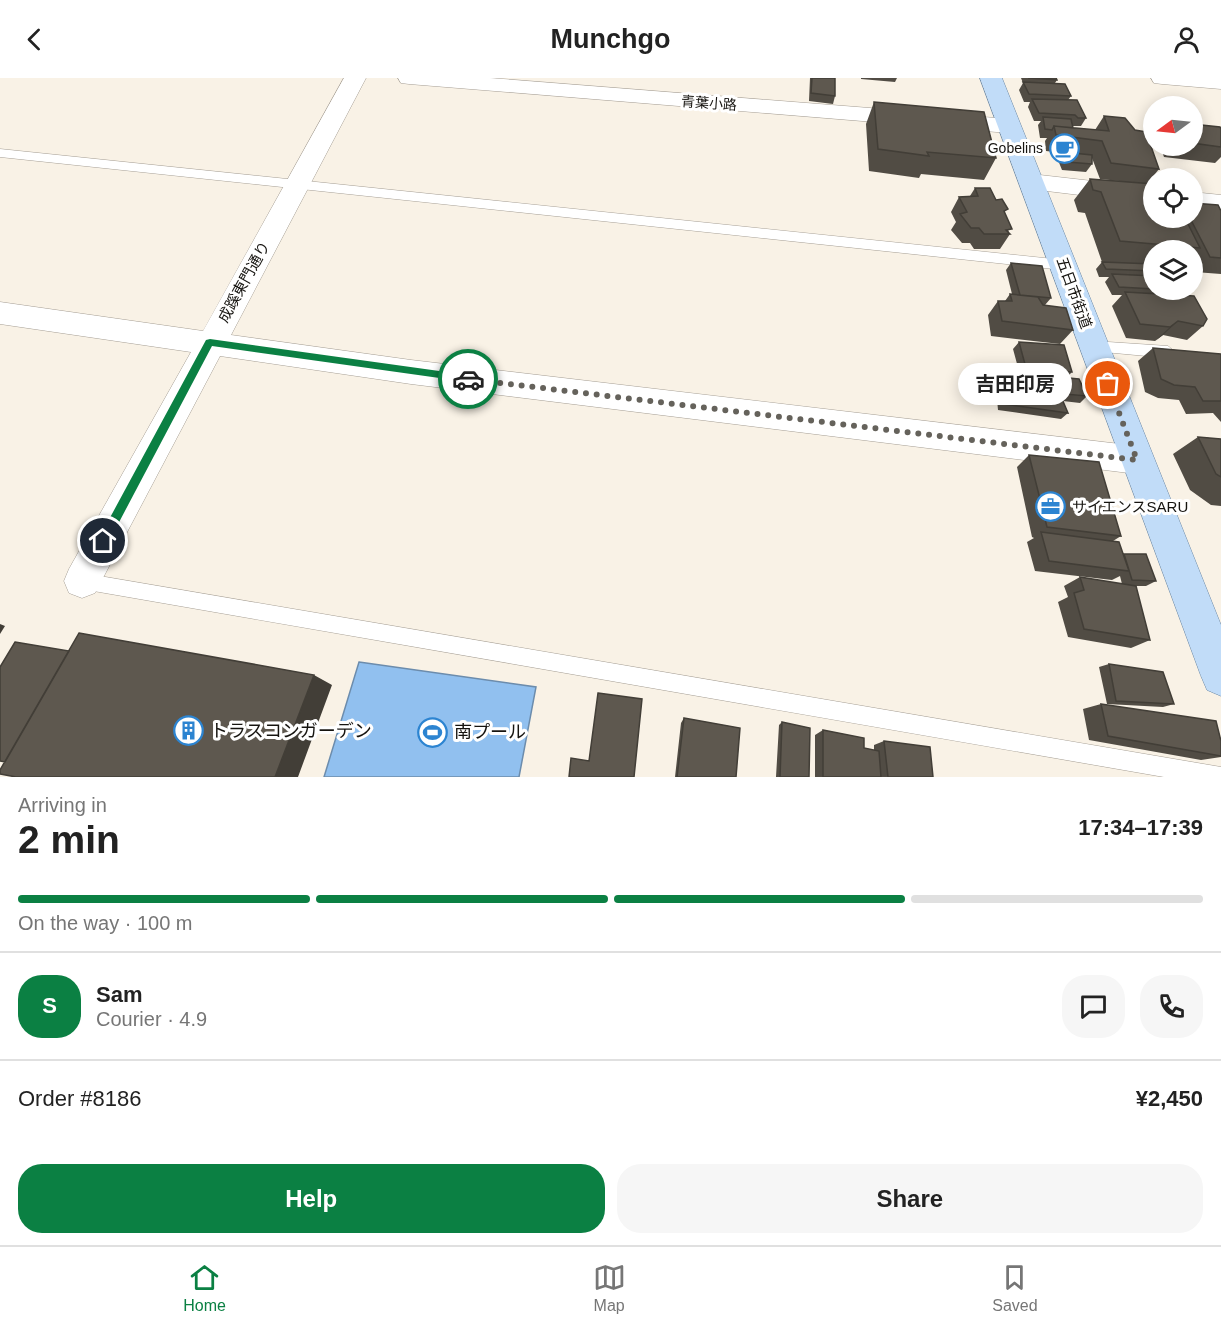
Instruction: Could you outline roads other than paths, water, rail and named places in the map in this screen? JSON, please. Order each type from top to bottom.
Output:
[{"type":"main road","name":"五日市街道","points":[[991,78],[1221,676]]},
{"type":"street","name":"成蹊東門通り","points":[[82,581],[355,78]]},
{"type":"street","name":"青葉小路","points":[[409,78],[1009,126]]},
{"type":"street","points":[[1162,78],[1221,83]]},
{"type":"street","points":[[1031,182],[1143,195]]},
{"type":"street","points":[[1203,201],[1221,203]]},
{"type":"street","points":[[0,313],[423,373],[1137,460]]},
{"type":"lane","points":[[0,153],[1063,265]]},
{"type":"lane","points":[[1093,346],[1186,354]]},
{"type":"lane","points":[[82,581],[1221,777]]},
{"type":"water","name":"南プール","points":[[359,662],[536,687],[519,777],[324,777]]},
{"type":"place","name":"Gobelins","points":[[1064,148]]},
{"type":"place","name":"吉田印房","points":[[1108,384]]},
{"type":"place","name":"サイエンスSARU","points":[[1051,507]]},
{"type":"place","name":"トラスコンガーデン","points":[[189,731]]},
{"type":"place","name":"南プール","points":[[433,732]]}]
